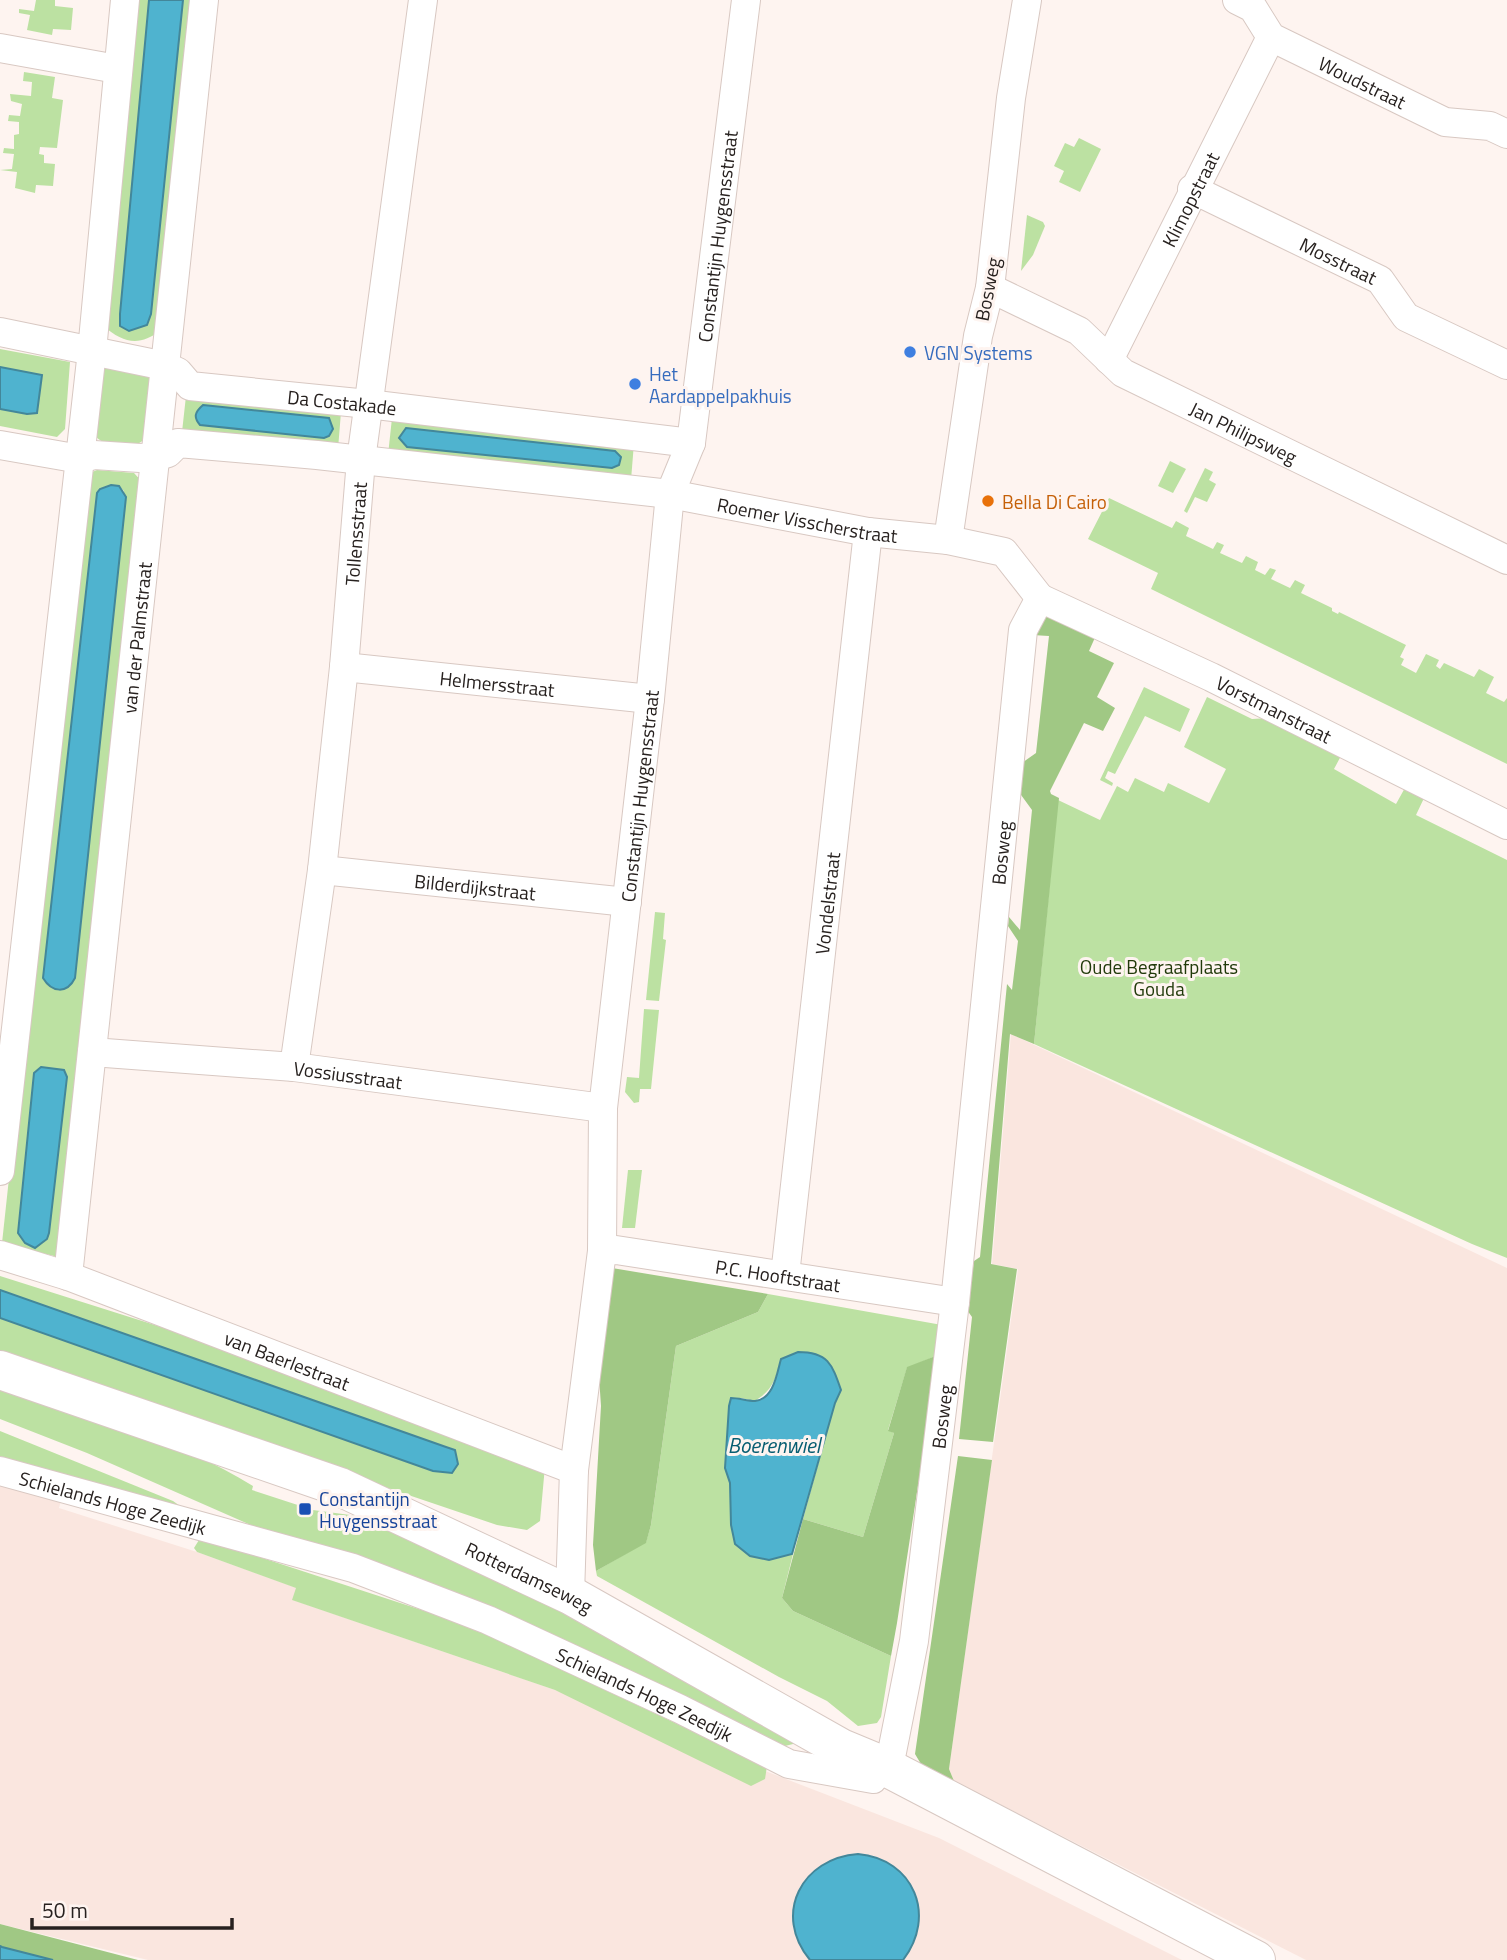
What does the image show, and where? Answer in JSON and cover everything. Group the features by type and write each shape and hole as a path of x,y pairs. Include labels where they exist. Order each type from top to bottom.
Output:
{"main road":[{"name":"Rotterdamseweg","path":"0,1370 340,1486 570,1595 841,1748 882,1765"},
{"path":"882,1765 1256,1960"}],"street":[{"path":"0,1171 9,1012 80,458 125,0"},
{"name":"van der Palmstraat","path":"68,1276 204,0"},
{"name":"Tollensstraat","path":"294,1067 323,870 344,667 361,460 423,0"},
{"name":"Constantijn Huygensstraat","path":"570,1595 573,1470 603,1251 603,1108 650,699 670,494 691,443 746,0"},
{"name":"Bosweg","path":"948,540 978,336 990,288 1012,98 1027,0"},
{"path":"1237,0 1252,8 1271,37"},
{"name":"Woudstraat","path":"1271,37 1446,122 1490,126 1507,134"},
{"name":"Klimopstraat","path":"1108,360 1271,37"},
{"path":"0,48 117,69"},
{"name":"Mosstraat","path":"1192,189 1380,281 1406,317 1507,365"},
{"name":"Jan Philipsweg","path":"990,288 1079,331 1123,373 1504,552"},
{"name":"Da Costakade","path":"0,332 164,366 178,372 190,386 368,404 691,443"},
{"path":"0,445 80,458 94,455 154,457 168,453 178,443 670,494"},
{"name":"Roemer Visscherstraat","path":"670,494 868,532 948,540"},
{"name":"Vondelstraat","path":"785,1275 868,532"},
{"path":"948,540 1004,552 1040,598"},
{"name":"Bosweg","path":"882,1765 892,1752 915,1641 955,1302 1023,630 1040,598"},
{"name":"Vorstmanstraat","path":"1040,598 1211,677 1507,825"},
{"name":"Helmersstraat","path":"344,667 650,699"},
{"name":"Bilderdijkstraat","path":"323,870 627,902"},
{"name":"Vossiusstraat","path":"92,1052 294,1067 603,1108"},
{"name":"P.C. Hooftstraat","path":"603,1251 616,1250 955,1302"},
{"name":"van Baerlestraat","path":"0,1255 68,1276 573,1470"},
{"name":"Schielands Hoge Zeedijk","path":"0,1471 353,1568 488,1620 680,1709 789,1764 873,1779 882,1765"}],"shaded area":[{"path":"1011,1034 1507,1268 1507,1960 1306,1960 954,1781 949,1769 1018,1269 992,1264"},
{"path":"0,1469 64,1490 59,1508 197,1552 297,1588 293,1600 555,1690 939,1838 1182,1960 148,1960 0,1924"}],"green space":[{"path":"36,0 55,0 55,6 73,8 71,30 53,29 52,35 27,30 30,15 19,13 19,9 34,11"},
{"path":"138,0 149,0 120,326 151,314 183,0 199,0 161,330 146,339 132,341 103,326"},
{"path":"24,72 55,77 52,98 63,100 57,148 40,147 39,154 44,155 44,163 55,164 53,186 36,185 35,193 15,188 17,172 0,170 12,169 14,154 3,153 4,148 14,149 14,135 19,134 19,122 8,121 9,115 20,116 22,104 11,101 10,94 31,96 32,82 23,81"},
{"path":"1079,138 1101,149 1080,192 1059,182 1064,171 1054,166 1065,143 1074,147"},
{"path":"1027,215 1043,222 1045,226 1033,255 1021,271"},
{"path":"0,349 70,362 65,429 57,437 0,426 0,409 27,414 42,375 0,367"},
{"path":"106,366 149,373 154,384 144,440 131,446 110,445 93,433 98,374"},
{"path":"186,396 341,412 338,449 182,432","holes":["203,405 332,423 332,432 197,411"]},
{"path":"392,418 634,443 631,480 388,455"},
{"path":"1170,461 1186,469 1173,493 1158,486"},
{"path":"1205,468 1213,472 1209,480 1216,484 1207,502 1195,497 1187,513 1184,511"},
{"path":"97,470 134,473 145,485 58,1257 2,1243 85,475","holes":["111,485 119,486 124,491 43,978 97,493"]},
{"path":"1109,498 1172,528 1176,521 1189,528 1186,536 1213,549 1217,542 1224,545 1220,553 1242,563 1246,556 1258,562 1255,570 1265,575 1270,568 1276,570 1271,579 1290,588 1295,580 1305,585 1301,593 1332,608 1332,611 1338,614 1339,612 1406,645 1400,657 1404,659 1401,665 1416,673 1426,654 1439,660 1436,666 1440,669 1444,663 1474,677 1479,669 1494,677 1486,693 1504,702 1507,698 1507,764 1151,589 1158,573 1088,539"},
{"path":"1051,614 1097,633 1089,651 1114,663 1097,697 1115,708 1103,731 1084,723 1050,791 1059,798 1034,1044 1010,1034 991,1264 1017,1269 993,1442 959,1439 972,1317 967,1310 974,1261 980,1257 1007,984 1012,990 1018,941 1008,926 1009,917 1020,930 1032,810 1016,788 1019,765 1036,753 1049,636 1032,635 1036,621"},
{"path":"1144,687 1190,709 1180,732 1145,716 1115,774 1108,771 1105,778 1113,783 1112,786 1100,780"},
{"name":"Oude Begraafplaats Gouda","path":"1207,697 1252,719 1269,718 1342,754 1334,769 1396,804 1406,786 1425,796 1416,815 1507,860 1507,1258 1034,1044 1058,800 1100,820 1117,786 1128,792 1135,778 1164,792 1168,783 1209,803 1226,769 1184,747"},
{"path":"655,912 665,913 663,939 666,940 659,1001 646,1000"},
{"path":"644,1009 659,1010 651,1089 640,1089 639,1102 634,1103 625,1092 627,1077 639,1078"},
{"path":"628,1170 642,1170 635,1228 622,1228"},
{"path":"612,1268 768,1294 758,1312 676,1346 651,1525 646,1543 596,1571 593,1545 601,1406 597,1347"},
{"path":"0,1276 303,1372 545,1466 540,1521 527,1530 497,1525 0,1357 0,1318 433,1471 455,1451 0,1290"},
{"path":"768,1294 942,1325 938,1355 907,1368 888,1430 894,1433 863,1537 803,1519 841,1390 781,1359 775,1378 766,1392 755,1401 741,1398 725,1467 730,1483 731,1525 769,1560 792,1554 794,1550 782,1598 793,1611 891,1656 881,1717 877,1723 858,1726 827,1701 597,1576 596,1571 646,1542 651,1525 676,1346 758,1312"},
{"path":"938,1355 891,1656 793,1611 782,1598 803,1519 863,1537 894,1433 888,1431 907,1367"},
{"path":"0,1385 97,1417 193,1454 253,1486 252,1490 313,1510 365,1517 476,1560 794,1740 793,1744 781,1747 750,1728 498,1612 278,1537 87,1453 0,1419"},
{"path":"0,1431 180,1506 84,1483 0,1456"},
{"path":"958,1456 992,1460 949,1769 954,1781 921,1764 915,1754"},
{"path":"199,1540 207,1540 486,1631 558,1668 767,1766 765,1779 751,1786 555,1690 292,1600 296,1588 197,1552 194,1548"},
{"path":"0,1924 138,1960 53,1960 2,1947"}],"water":[{"path":"149,0 183,0 151,314 147,325 129,331 120,326 120,314"},
{"path":"0,367 42,375 37,413 0,409"},
{"path":"203,405 329,418 333,429 329,436 324,438 200,425 196,415"},
{"path":"406,428 615,451 621,457 619,465 612,468 407,447 399,438"},
{"path":"111,485 119,486 126,497 75,978 68,987 59,990 51,987 43,978 97,493"},
{"path":"41,1067 64,1070 67,1077 49,1233 47,1239 35,1248 25,1243 18,1233 34,1073"},
{"path":"0,1290 455,1450 458,1464 452,1473 433,1471 0,1318"},
{"name":"Boerenwiel","path":"798,1352 816,1354 827,1361 841,1390 792,1554 769,1560 750,1556 735,1544 731,1525 730,1483 725,1468 729,1406 731,1398 755,1401 767,1396 774,1384 781,1359"},
{"path":"858,1854 877,1858 893,1866 906,1878 914,1892 918,1908 918,1926 913,1943 903,1960 810,1960 799,1942 794,1925 794,1907 799,1891 808,1877 822,1866 838,1858"},
{"path":"0,1946 2,1947 53,1960 0,1960"}],"place":[{"name":"VGN Systems","path":"910,352"},
{"name":"Het Aardappelpakhuis","path":"635,384"},
{"name":"Bella Di Cairo","path":"988,501"},
{"name":"Constantijn Huygensstraat","path":"305,1509"}]}
